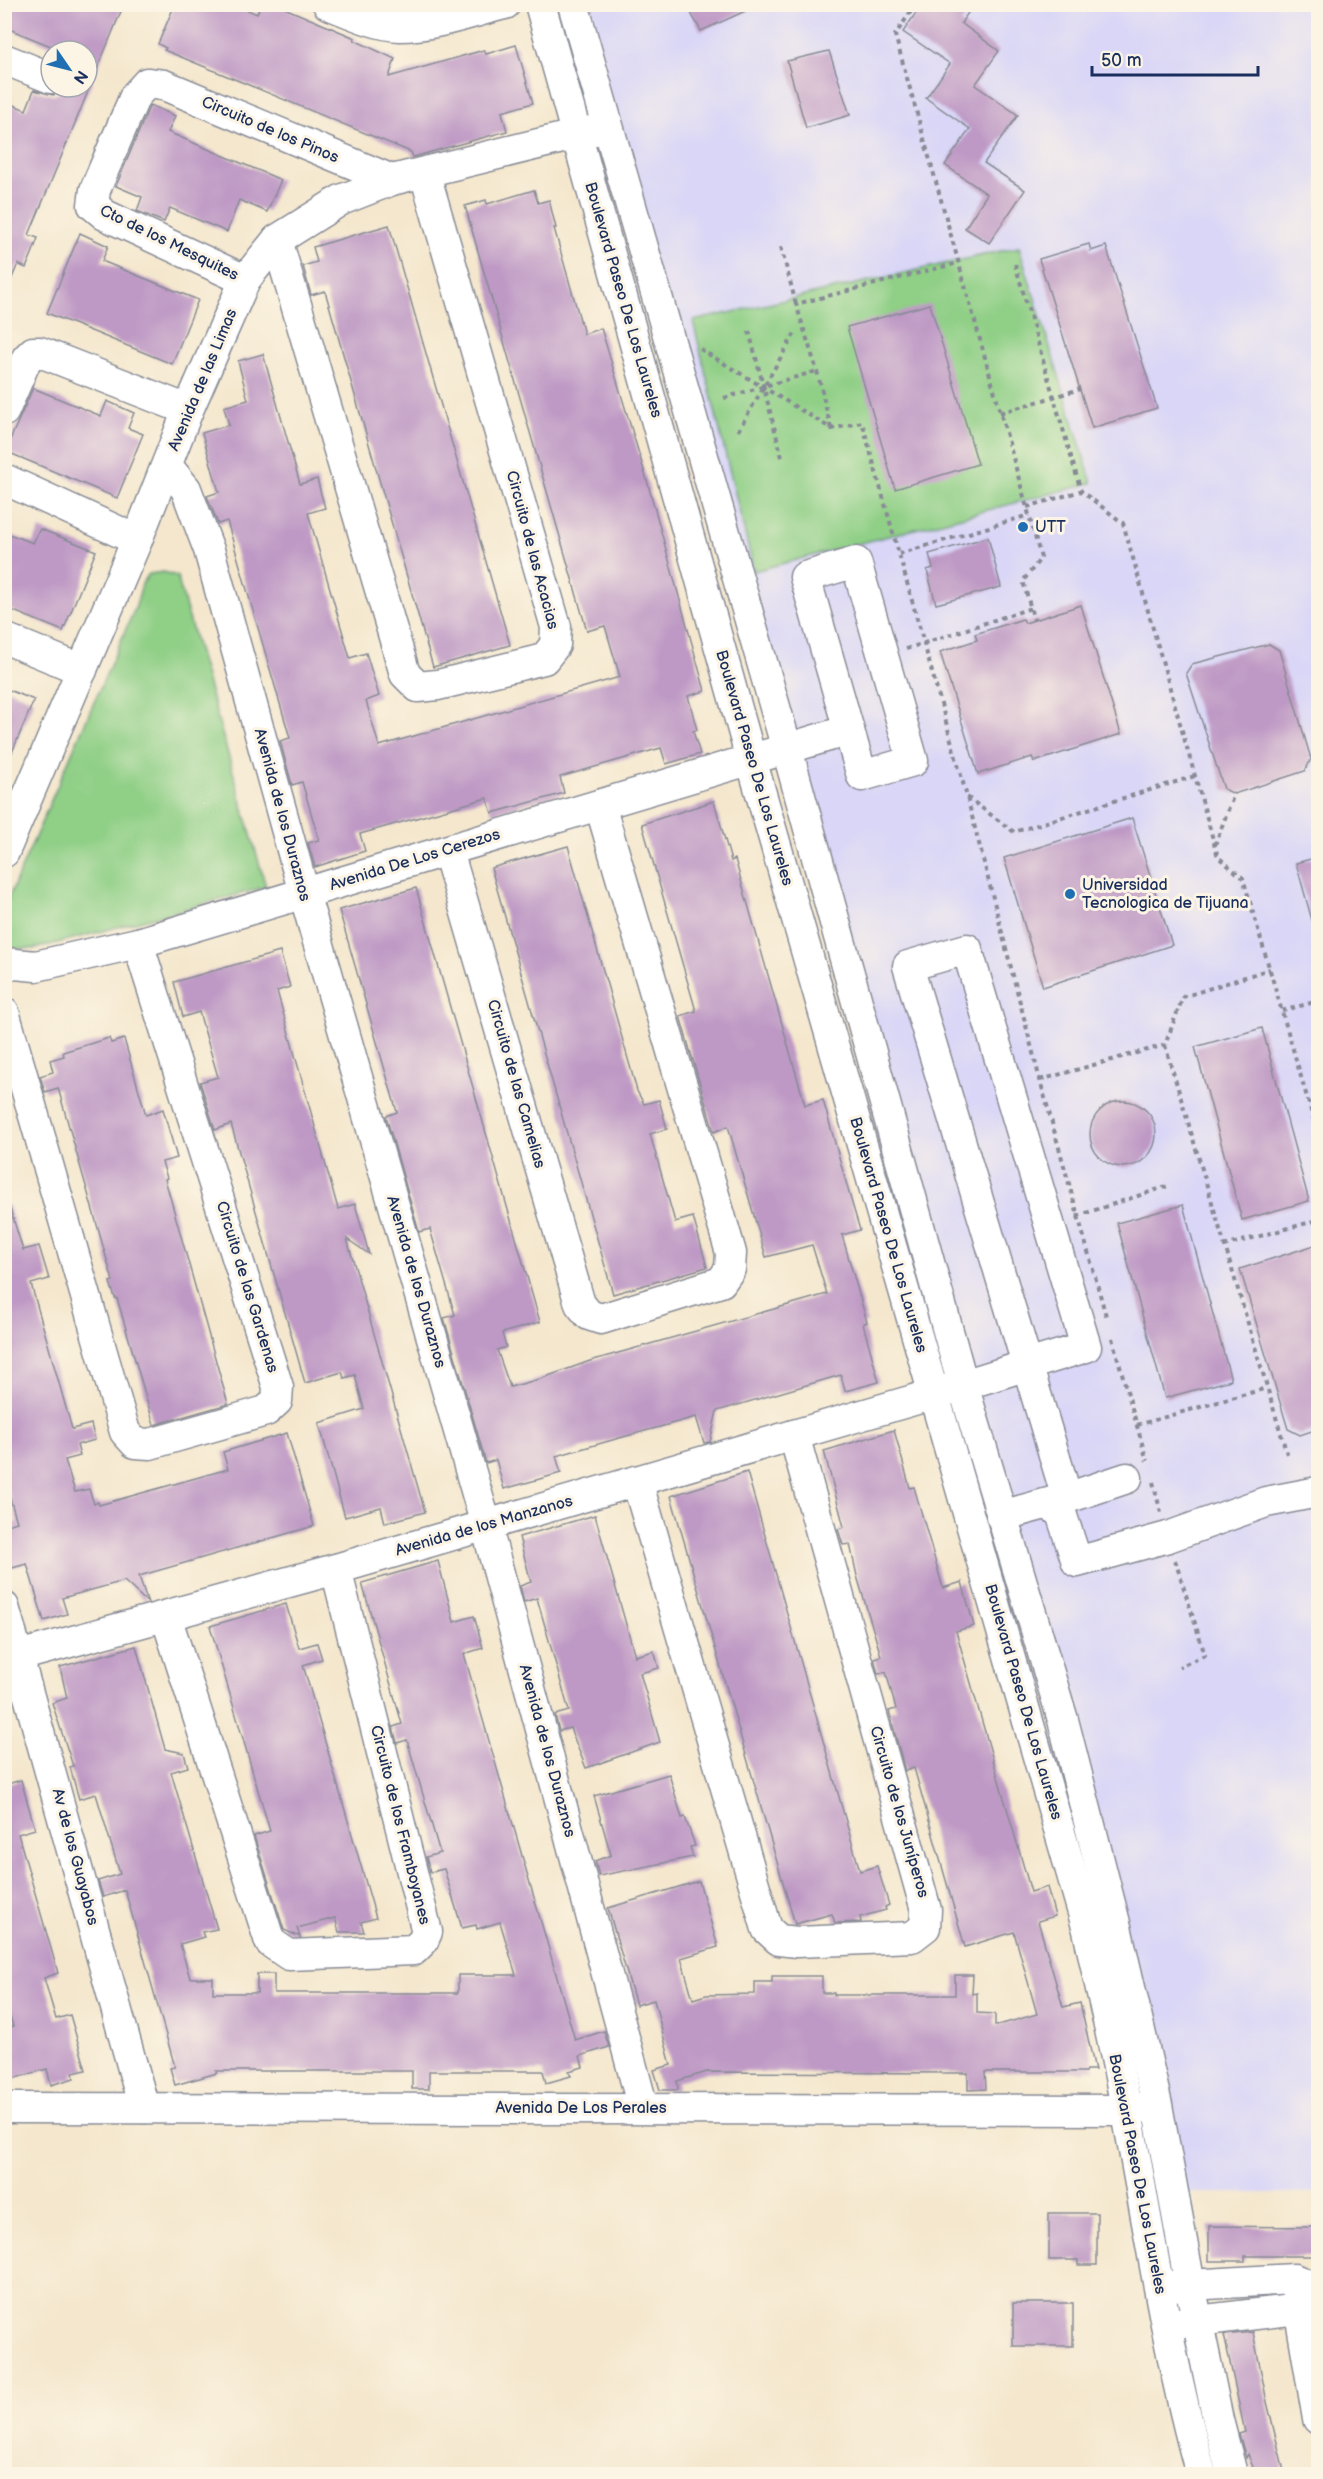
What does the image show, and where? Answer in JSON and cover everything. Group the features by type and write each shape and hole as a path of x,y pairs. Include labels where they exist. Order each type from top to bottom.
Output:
{"street":[{"path":"330,5 380,23 399,26 423,24 505,4"},
{"name":"Boulevard Paseo De Los Laureles","path":"540,4 750,759 1088,1930 1127,2110 1165,2324 1201,2475"},
{"name":"Boulevard Paseo De Los Laureles","path":"573,4 787,748 963,1385 1063,1720 1116,1927 1157,2105 1190,2285 1232,2475"},
{"path":"4,59 39,73"},
{"name":"Circuito de los Pinos","path":"93,205 95,190 135,96 147,83 164,85 392,180"},
{"name":"Avenida de las Limas","path":"4,852 14,804 82,670 137,540 188,410 245,280 277,240 341,200 392,180 424,174 607,126"},
{"name":"Circuito de las Acacias","path":"277,240 405,674 418,687 438,685 544,659 555,645 556,627 424,174"},
{"name":"Cto de los Mesquites","path":"93,205 105,215 245,280"},
{"path":"4,411 27,358 33,352 40,351 188,410"},
{"name":"Avenida de los Duraznos","path":"167,466 186,489 209,550 304,893 486,1525 643,2108"},
{"path":"4,479 137,540"},
{"path":"856,562 883,654 912,761 862,776 806,577 856,562"},
{"path":"4,638 82,670"},
{"name":"Avenida De Los Cerezos","path":"5,966 36,966 138,942 849,730"},
{"name":"Circuito de las Camelias","path":"448,851 580,1304 589,1314 601,1319 721,1282 730,1269 732,1253 600,805"},
{"name":"Circuito de las Gardenas","path":"4,1012 125,1432 135,1443 150,1444 266,1411 277,1401 278,1387 138,942"},
{"path":"1049,1224 967,949 908,966 1027,1364 1061,1513 1077,1562 1168,1537 1266,1502 1318,1492"},
{"name":"Avenida de los Manzanos","path":"12,1658 336,1569 934,1394 1086,1347 1049,1224"},
{"name":"Circuito de los Juníperos","path":"637,1481 767,1929 779,1940 797,1942 912,1937 924,1927 926,1910 794,1435"},
{"path":"1001,1516 1058,1501 1127,1478"},
{"name":"Circuito de los Framboyanes","path":"166,1616 270,1942 289,1955 414,1950 423,1941 427,1932 336,1569"},
{"name":"Av de los Guayabos","path":"4,1607 12,1658 144,2108"},
{"name":"Avenida De Los Perales","path":"4,2108 1127,2110 1157,2105"},
{"path":"1158,2287 1190,2285 1307,2292"},
{"path":"1165,2324 1198,2320 1307,2292"},
{"path":"1307,2292 1318,2419"}],"path":[{"path":"916,4 895,35 1041,558 1023,580 1034,620"},
{"path":"781,247 832,429"},
{"path":"796,304 958,263"},
{"path":"1015,264 1081,491 1123,523 1218,857 1243,879 1318,1135"},
{"path":"749,331 783,461"},
{"path":"738,431 795,333"},
{"path":"700,349 832,429 862,422 967,797 1040,1080 1109,1326"},
{"path":"723,398 817,371"},
{"path":"1000,413 1080,389"},
{"path":"1027,507 1081,491"},
{"path":"899,554 1029,515"},
{"path":"883,654 924,644 1031,608"},
{"path":"967,797 1014,832 1195,776"},
{"path":"1215,845 1234,794"},
{"path":"1270,969 1183,996 1165,1045 1223,1246 1287,1454"},
{"path":"1282,1011 1318,1001"},
{"path":"1040,1080 1165,1045"},
{"path":"1049,1224 1171,1185"},
{"path":"1223,1246 1318,1220"},
{"path":"1112,1337 1137,1425 1267,1388"}],"shaded area":[{"name":"Universidad Tecnologica de Tijuana","path":"569,5 1318,5 1318,2193 1163,2193 1050,1701"}],"green space":[{"path":"1019,247 1092,483 754,571 693,321"},
{"path":"164,572 177,576 266,887 33,949 10,948 5,942 5,906 136,606 142,584 149,574"}],"building":[{"path":"4,4 124,4 99,65 99,39 39,39 39,41 4,27"},
{"path":"175,4 234,4 257,14 261,4 275,4 355,38 354,40 395,59 389,77 484,50 486,54 516,45 533,103 502,112 507,131 413,157 411,152 164,50 166,48 158,44"},
{"path":"686,4 761,4 701,31"},
{"path":"922,4 974,4 961,23 999,51 975,85 1018,115 984,163 1025,190 989,243 965,228 987,194 945,165 970,129 926,98 950,64 903,32"},
{"path":"829,51 850,115 806,128 787,61"},
{"path":"34,90 39,91 39,99 85,99 29,235 38,238 32,254 26,268 18,264 5,294 4,101 26,110"},
{"path":"150,105 175,116 168,132 281,180 267,212 239,200 227,232 170,208 164,222 137,211 142,197 116,186"},
{"path":"534,190 538,203 549,200 556,228 554,228 584,334 601,328 646,477 705,691 688,696 697,730 693,731 700,754 666,764 661,748 560,777 564,793 550,797 492,813 487,798 360,834 365,851 315,867 308,843 319,840 302,782 292,785 280,741 290,738 227,521 218,524 207,496 219,492 202,433 229,425 224,407 248,400 238,361 263,354 300,484 317,479 325,508 308,513 350,658 366,653 379,696 366,701 379,746 620,677 605,626 587,631 465,206 486,200 487,204"},
{"path":"389,225 510,645 433,667 325,291 311,295 303,266 317,262 313,247"},
{"path":"80,233 108,246 102,261 198,300 172,364 47,313"},
{"path":"1089,244 1091,251 1106,246 1157,408 1092,428 1039,259"},
{"path":"930,304 978,464 895,489 847,327"},
{"path":"33,388 101,416 107,401 134,413 128,428 143,434 117,498 5,451"},
{"path":"40,529 96,551 63,631 4,607 4,532 33,543"},
{"path":"988,537 1001,587 936,604 927,570 933,568 929,554"},
{"path":"1081,605 1121,734 1034,762 1032,757 978,774 940,652 977,640 975,634 1023,619 1025,623"},
{"path":"1269,644 1279,650 1311,759 1305,771 1234,794 1224,789 1186,673 1192,664"},
{"path":"4,688 34,700 5,769 4,769"},
{"path":"714,801 731,861 735,859 805,1105 823,1100 860,1230 842,1235 867,1322 863,1324 879,1382 845,1391 841,1375 717,1411 710,1442 704,1443 696,1417 556,1456 561,1473 504,1489 496,1460 486,1463 444,1318 455,1315 430,1229 419,1232 386,1116 397,1112 339,910 416,888 540,1322 502,1333 506,1347 497,1350 510,1387 540,1379 590,1361 827,1294 812,1245 766,1257 728,1126 714,1132 680,1016 696,1011 642,824"},
{"path":"1132,818 1172,945 1043,987 1004,858"},
{"path":"568,846 637,1091 644,1104 659,1100 663,1114 667,1129 650,1134 675,1222 693,1217 707,1267 613,1294 491,868"},
{"path":"1318,857 1318,923 1313,924 1296,863"},
{"path":"280,952 290,987 277,991 338,1209 355,1204 369,1254 347,1239 425,1512 385,1523 381,1507 345,1517 319,1423 364,1409 355,1375 344,1378 342,1372 305,1383 231,1124 215,1130 200,1082 218,1077 199,1012 183,1017 174,982"},
{"path":"1262,1028 1309,1201 1242,1220 1195,1047"},
{"path":"109,1038 111,1043 124,1039 146,1115 163,1109 177,1158 162,1162 167,1178 165,1179 228,1404 154,1425 117,1298 115,1298 110,1282 113,1281 58,1088 45,1092 40,1076 53,1072 50,1060 64,1056 63,1052"},
{"path":"1123,1101 1136,1104 1146,1111 1153,1121 1156,1134 1153,1147 1146,1157 1136,1164 1123,1167 1110,1164 1100,1157 1093,1147 1090,1134 1093,1121 1100,1111 1110,1104"},
{"path":"9,1205 23,1250 39,1246 49,1279 31,1284 72,1429 91,1424 95,1440 77,1445 80,1456 65,1460 75,1492 89,1489 94,1504 98,1502 99,1505 228,1469 223,1452 287,1433 314,1526 139,1576 148,1603 124,1581 62,1598 67,1614 44,1621 27,1564 12,1568 4,1541 4,1526 17,1522 4,1478 4,1206"},
{"path":"1183,1205 1231,1380 1165,1398 1117,1223"},
{"path":"1318,1244 1318,1429 1300,1435 1288,1429 1240,1269"},
{"path":"894,1430 910,1488 914,1487 943,1588 962,1582 974,1626 956,1631 1031,1892 1047,1887 1055,1916 1038,1921 1063,2007 1080,2003 1095,2070 1085,2072 985,2072 986,2089 968,2090 968,2073 707,2072 677,2081 678,2090 660,2090 654,2070 671,2065 654,2000 636,2005 608,1908 699,1881 718,1947 681,1958 693,1999 706,1995 755,1994 755,1982 772,1982 772,1976 822,1976 822,1993 834,1993 834,1995 955,1995 955,1975 973,1975 972,1994 977,1993 977,2013 995,2014 995,2026 1037,2014 1014,1932 965,1947 914,1768 905,1771 889,1711 896,1709 886,1672 878,1674 874,1658 881,1656 850,1544 843,1545 838,1529 844,1527 824,1451"},
{"path":"747,1472 860,1871 877,1866 889,1905 885,1907 886,1910 860,1917 861,1922 835,1923 832,1914 795,1924 671,1496"},
{"path":"595,1515 635,1656 654,1651 659,1668 640,1673 660,1742 586,1768 570,1728 559,1731 555,1715 569,1711 537,1598 524,1602 520,1586 531,1582 519,1537"},
{"path":"438,1561 454,1622 474,1616 483,1648 464,1654 575,2040 604,2031 609,2047 580,2056 583,2067 569,2071 571,2076 546,2083 543,2071 429,2071 429,2089 412,2089 412,2071 216,2071 217,2073 175,2085 170,2068 175,2067 125,1890 103,1897 98,1881 120,1874 96,1794 79,1799 70,1767 73,1766 52,1703 67,1698 60,1667 136,1646 165,1749 184,1753 188,1767 171,1772 217,1929 202,1932 204,1937 180,1944 190,1978 213,1978 213,1993 257,1993 257,1974 274,1974 274,1993 458,1993 458,1975 516,1975 500,1922 477,1929 476,1925 462,1928 444,1869 430,1872 426,1857 440,1853 407,1740 397,1743 393,1727 402,1724 362,1583"},
{"path":"286,1604 299,1648 317,1643 322,1659 303,1665 376,1918 361,1922 364,1932 339,1932 335,1918 297,1928 300,1937 284,1930 254,1836 270,1831 210,1626"},
{"path":"669,1774 682,1818 685,1817 695,1846 690,1847 693,1857 599,1876 595,1861 611,1855 594,1796"},
{"path":"21,1780 35,1829 18,1834 58,1973 44,1978 56,2019 70,2015 86,2070 73,2073 74,2078 51,2085 47,2069 8,2080 4,2067 4,2034 10,2032 9,2028 13,2026 4,1998 4,1932 7,1931 4,1924 4,1785"},
{"path":"1049,2213 1097,2213 1097,2265 1078,2265 1078,2260 1049,2260"},
{"path":"1209,2226 1318,2227 1318,2256 1245,2256 1245,2261 1209,2261"},
{"path":"1013,2303 1073,2303 1073,2346 1013,2346"},
{"path":"1253,2332 1285,2475 1256,2475 1248,2454 1246,2458 1239,2434 1245,2432 1224,2335"}],"place":[{"name":"UTT","path":"1023,527"},
{"name":"Universidad Tecnologica de Tijuana","path":"1070,894"}]}
